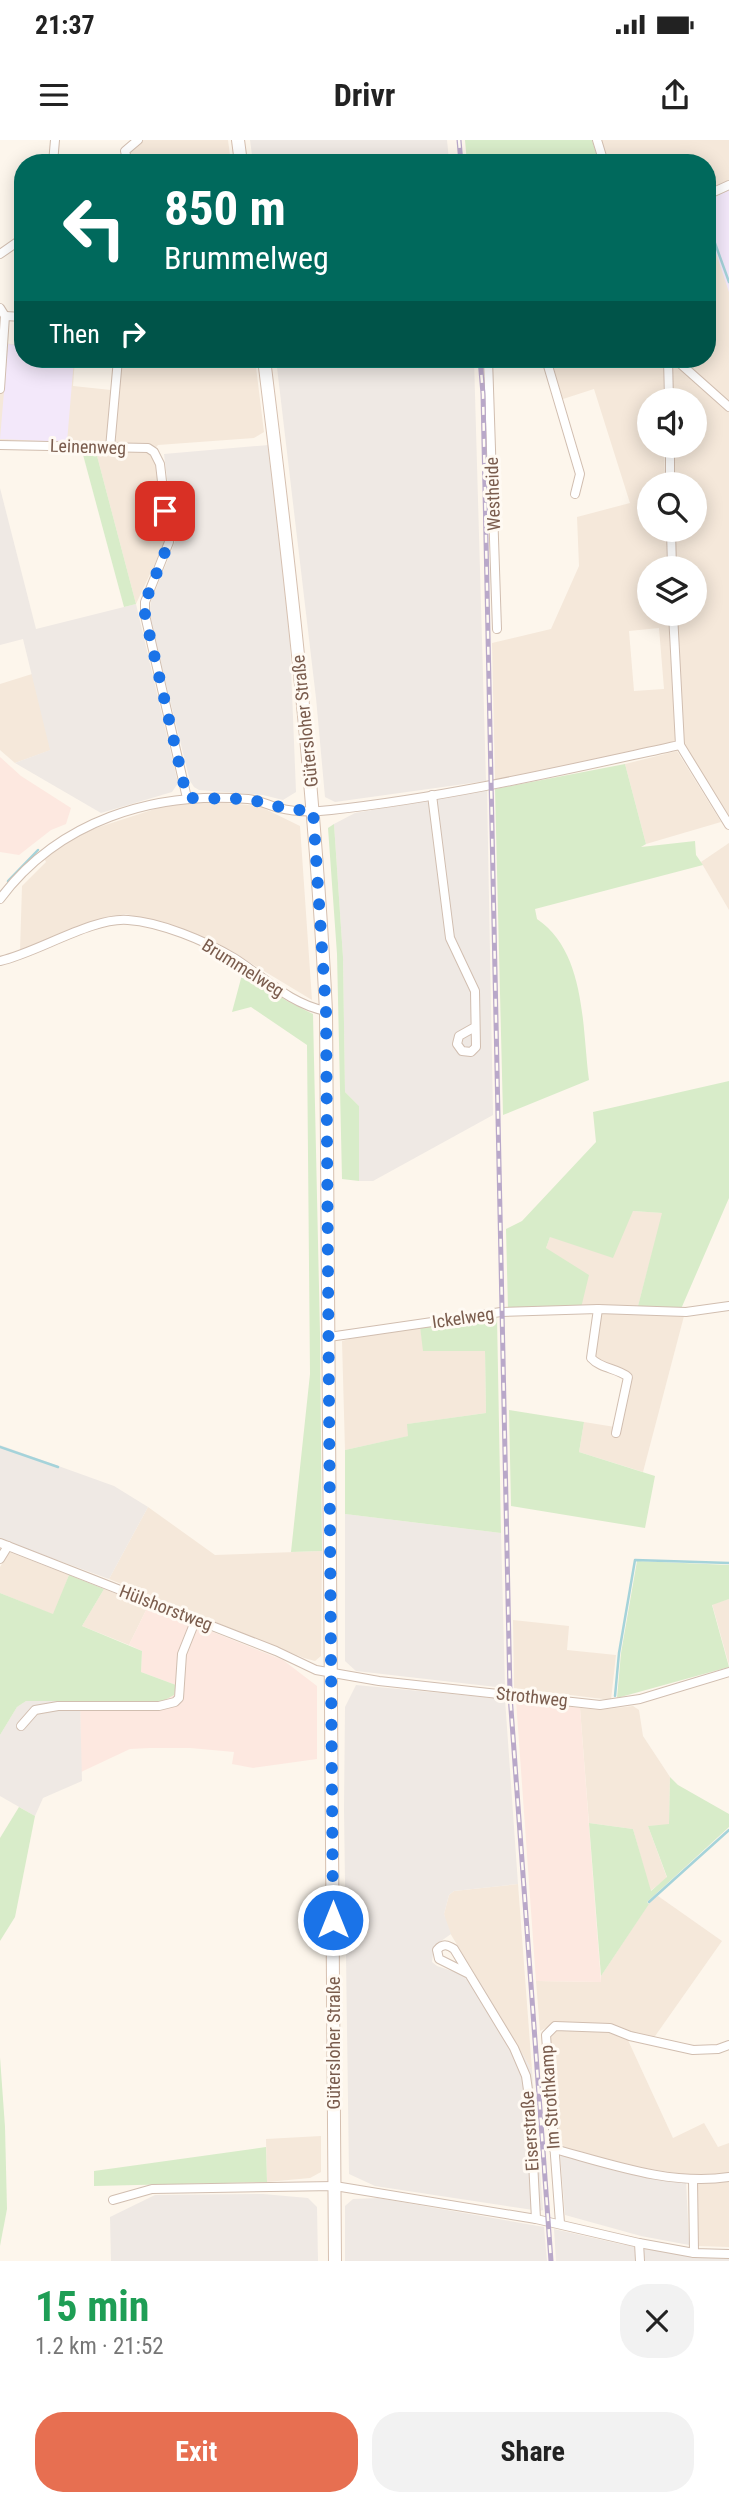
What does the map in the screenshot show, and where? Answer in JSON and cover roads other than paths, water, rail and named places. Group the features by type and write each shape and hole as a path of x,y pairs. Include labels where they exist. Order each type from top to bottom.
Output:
{"main road":[{"name":"Gütersloher Straße","path":"265,368 313,810 326,1011 335,2261"}],"street":[{"path":"126,154 125,151 138,140"},
{"path":"0,389 3,312"},
{"path":"110,448 117,368"},
{"name":"Westheide","path":"488,368 497,629"},
{"path":"549,368 580,474 575,494"},
{"path":"668,368 669,388"},
{"path":"685,368 729,407"},
{"name":"Leinenweg","path":"0,445 148,449 154,452 160,464 169,542 145,602 145,615 187,798"},
{"path":"674,626 680,746 729,825"},
{"path":"0,899 29,864 70,834 123,813 187,798 248,799 292,810 329,811 491,785 680,746"},
{"path":"432,795 450,938 475,991 475,1027"},
{"name":"Brummelweg","path":"0,961 106,922 128,920 181,932 233,958 307,1007 326,1011"},
{"name":"Ickelweg","path":"329,1337 501,1312 598,1309 686,1312 729,1306"},
{"path":"598,1309 591,1357 597,1364 620,1370 628,1377 616,1433"},
{"path":"0,1559 4,1545"},
{"name":"Hülshorstweg","path":"4,1545 276,1651 304,1666 331,1673"},
{"path":"21,1726 35,1710 58,1706 159,1706 174,1702 178,1698 181,1684 182,1654 196,1619"},
{"name":"Strothweg","path":"331,1673 379,1681 600,1705 640,1699 729,1672"},
{"name":"Eiserstraße","path":"469,1974 514,2048 526,2076 536,2219"},
{"name":"Im Strothkamp","path":"560,2223 546,2035 555,2026 610,2028 630,2036 693,2050 718,2049 729,2045"},
{"path":"554,2148 618,2167 693,2179 729,2177"},
{"path":"693,2179 694,2253"},
{"path":"113,2200 152,2189 335,2186 560,2223 639,2243 694,2253 729,2254"},
{"path":"639,2243 640,2261"}],"waterway":[{"path":"716,246 729,282"},
{"path":"8,881 38,850"},
{"path":"0,1447 58,1467"},
{"path":"615,1696 619,1653 635,1560 729,1563"},
{"path":"649,1902 729,1830"}],"railway":[{"path":"459,140 460,154"},
{"path":"481,368 510,1695 551,2261"}]}
